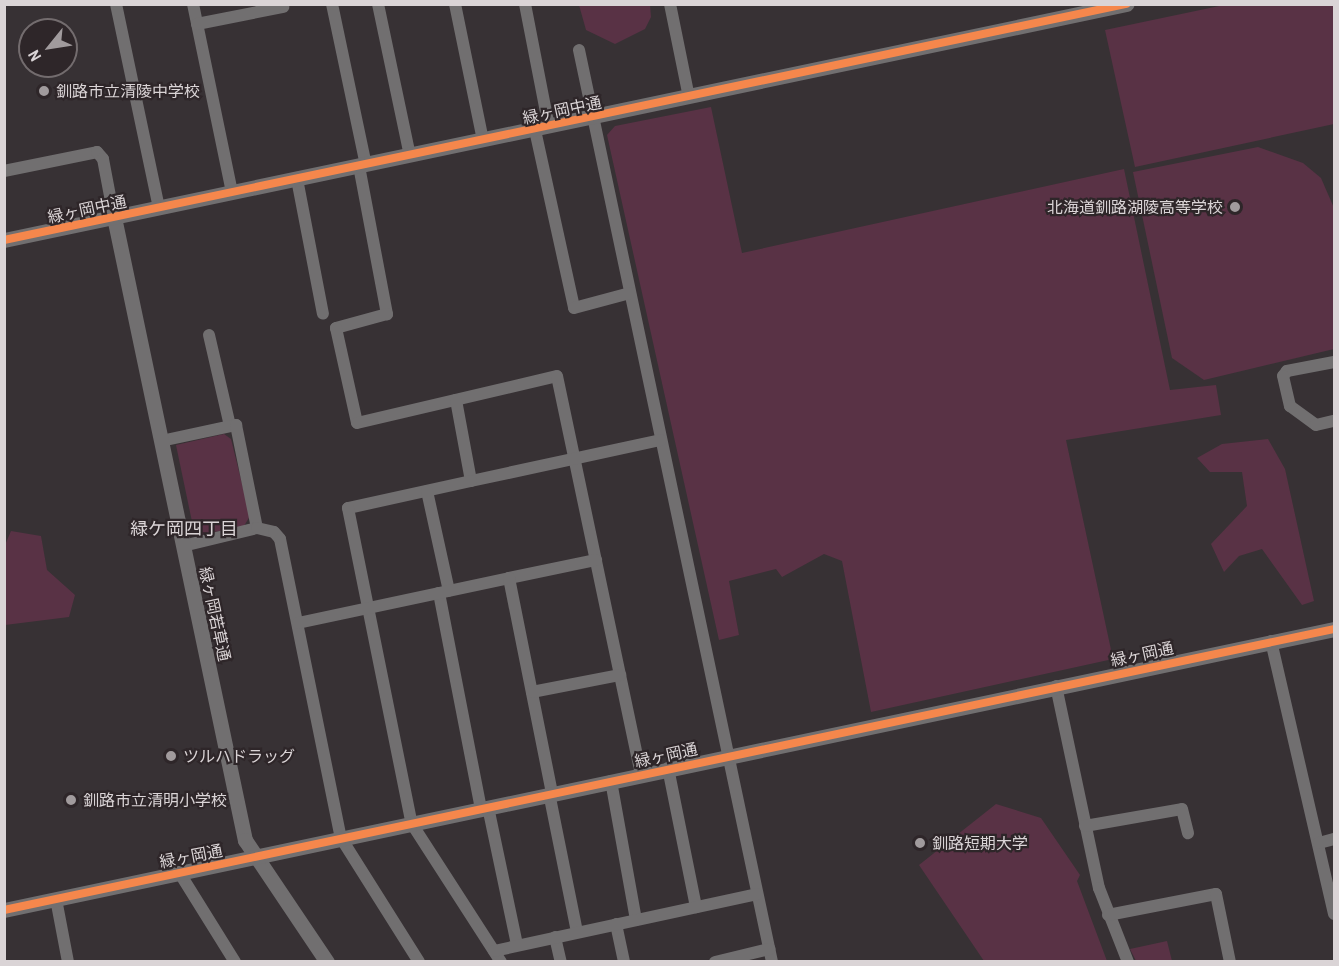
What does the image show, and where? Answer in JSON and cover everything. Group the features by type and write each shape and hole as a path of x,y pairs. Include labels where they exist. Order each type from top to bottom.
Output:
{"street":[{"path":"116,4 159,208"},
{"path":"193,4 232,193"},
{"path":"332,4 387,314 336,328 357,423 557,376 641,774"},
{"path":"378,4 410,156"},
{"path":"455,4 483,141"},
{"path":"525,4 542,128 574,308 630,293"},
{"path":"670,4 689,97"},
{"name":"緑ヶ岡中通","path":"4,240 594,118 1126,4"},
{"path":"197,24 283,7"},
{"path":"579,50 771,955 715,962"},
{"path":"4,171 97,152 103,159 114,217"},
{"path":"297,179 323,314"},
{"name":"緑ヶ岡若草通","path":"114,217 245,840 327,962"},
{"path":"209,335 230,426"},
{"path":"1335,362 1287,371 1283,376 1290,406 1316,425 1335,421"},
{"path":"456,400 471,481"},
{"path":"161,441 236,425 256,528"},
{"path":"661,440 348,508 412,824 498,956 517,945 758,894"},
{"path":"427,491 485,808 517,945"},
{"path":"183,546 256,528 274,532 280,539 341,838 419,962"},
{"path":"298,623 596,560"},
{"path":"509,579 578,932"},
{"name":"緑ヶ岡通","path":"4,910 1335,628"},
{"path":"1271,641 1335,914"},
{"path":"532,692 620,675"},
{"path":"1056,686 1085,826 1108,915 1128,962"},
{"path":"668,768 696,907"},
{"path":"611,781 636,920"},
{"path":"1085,826 1182,809 1188,833"},
{"path":"1319,843 1335,839"},
{"path":"179,872 235,962"},
{"path":"1108,915 1216,894 1230,962"},
{"path":"56,899 68,962"},
{"path":"616,924 624,962"},
{"path":"555,937 561,962"}],"shaded area":[{"path":"579,5 650,5 651,17 645,29 615,44 586,30"},
{"path":"1224,5 1334,5 1334,124 1135,167 1105,30"},
{"path":"711,107 742,253 1124,169 1170,390 1216,385 1221,415 1066,440 1113,659 871,712 842,561 824,554 782,577 776,569 729,581 739,635 719,640 607,135 615,126"},
{"path":"1258,147 1303,163 1321,178 1334,208 1334,349 1204,380 1172,358 1133,172"},
{"path":"224,434 231,439 250,516 244,526 195,536 176,445"},
{"path":"1268,439 1285,469 1314,601 1302,605 1262,549 1239,556 1224,572 1211,544 1247,506 1242,472 1210,472 1197,458 1222,444"},
{"path":"11,531 41,536 47,570 75,595 69,617 5,625 5,545"},
{"path":"996,804 1041,818 1080,875 1077,881 1107,961 984,961 919,865"},
{"path":"1167,941 1172,961 1136,961 1130,949"}],"cycle path":[{"path":"4,240 1126,4"},
{"path":"4,910 1334,629"}],"place":[{"name":"釧路市立清陵中学校","path":"44,91"},
{"name":"北海道釧路湖陵高等学校","path":"1235,207"},
{"name":"ツルハドラッグ","path":"171,756"},
{"name":"釧路市立清明小学校","path":"71,800"},
{"name":"釧路短期大学","path":"920,843"}],"district":[{"name":"緑ケ岡四丁目","path":"184,529"}]}
